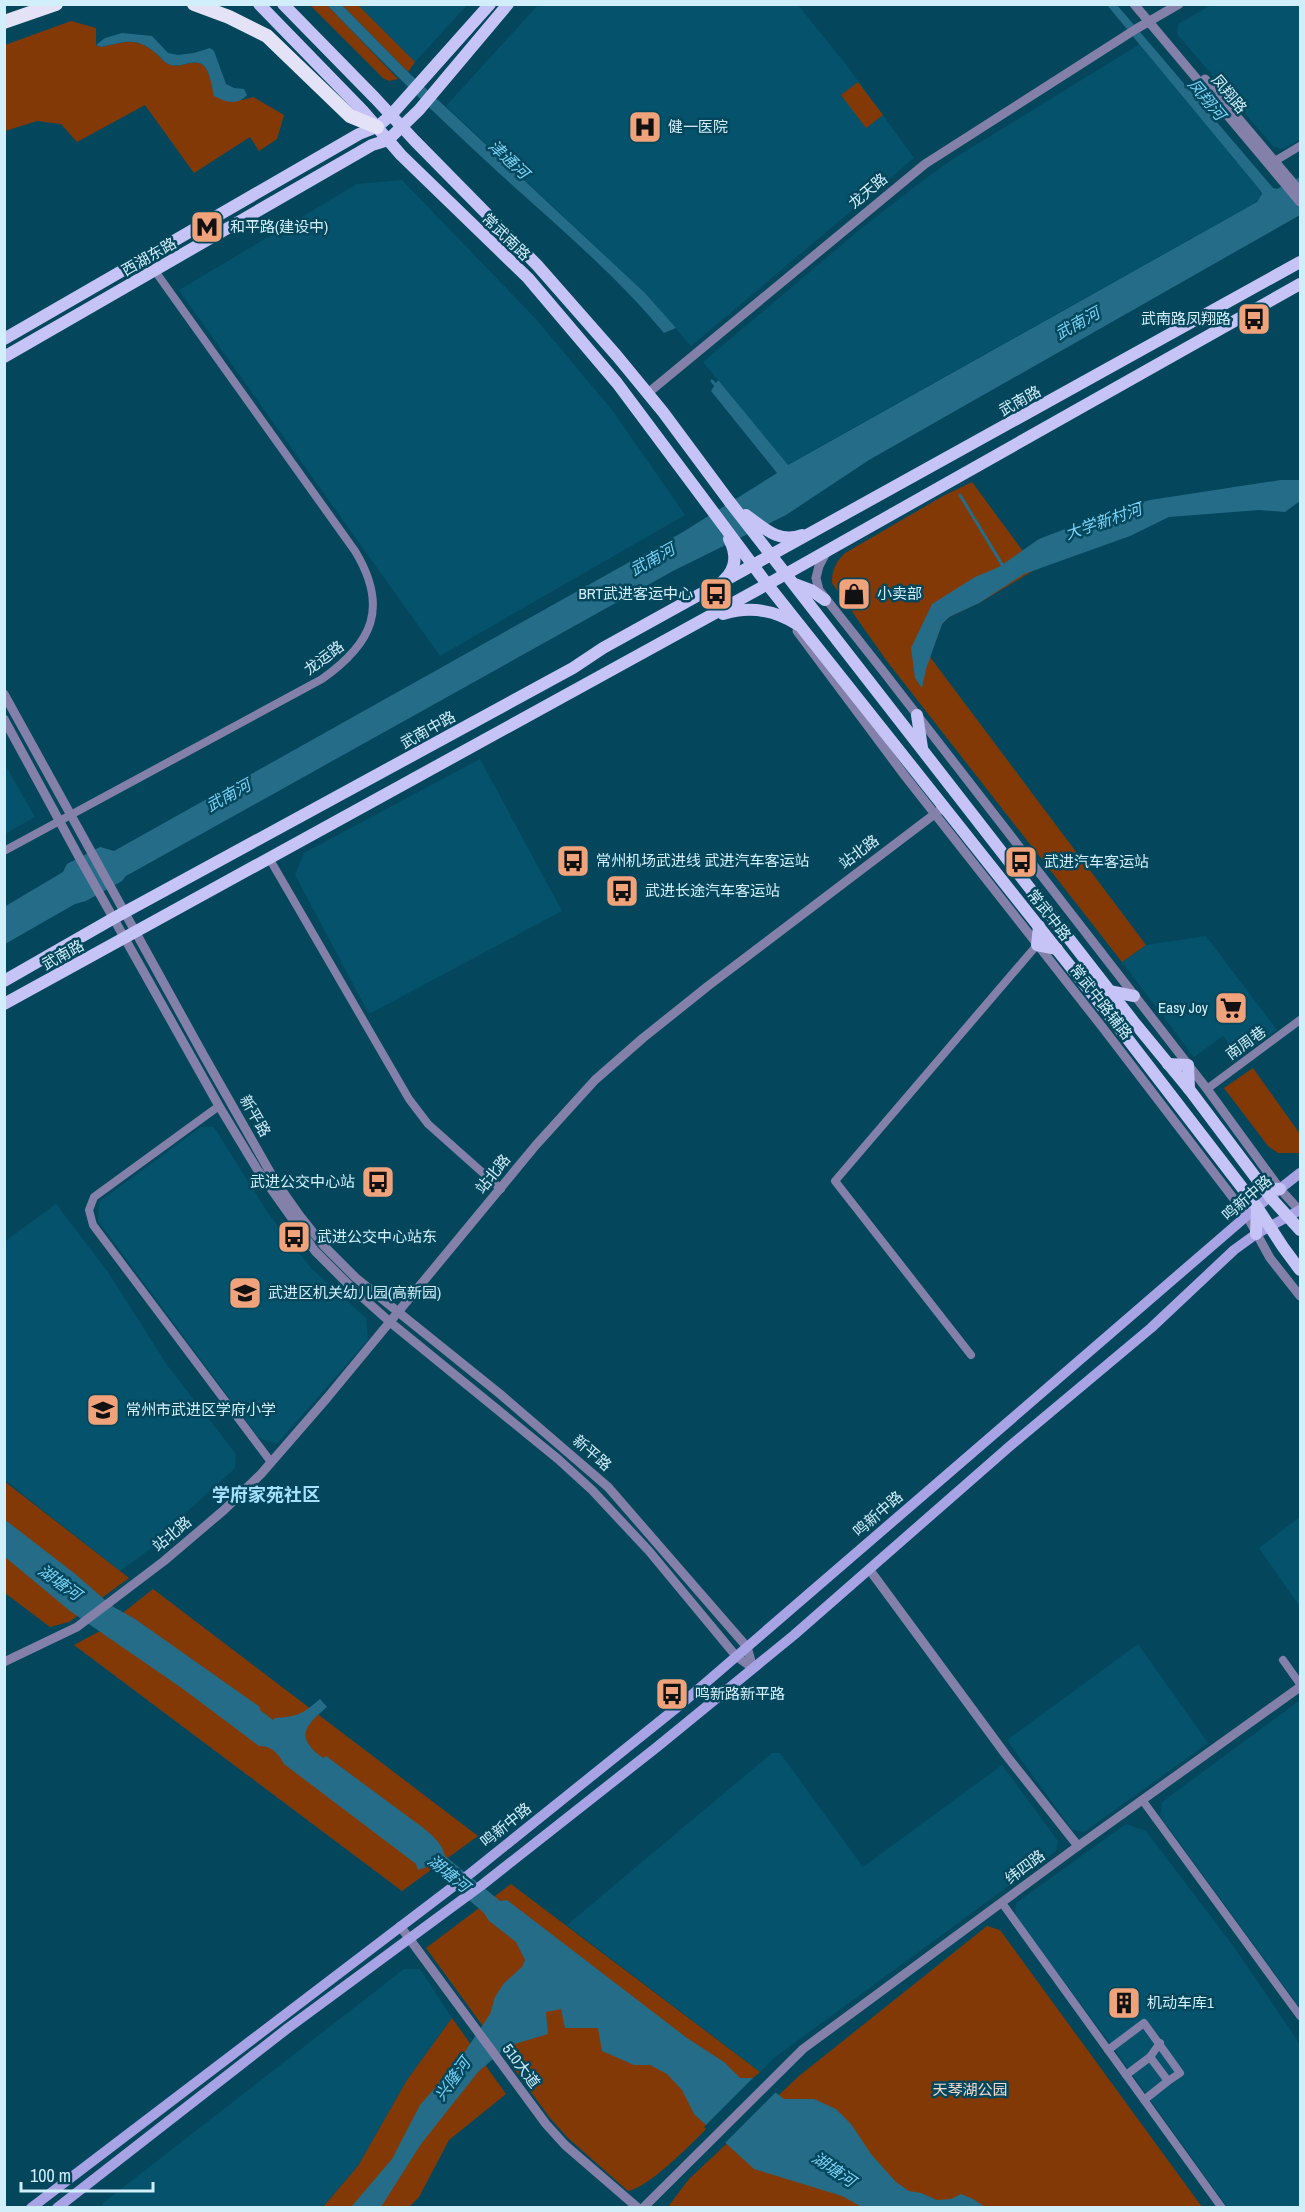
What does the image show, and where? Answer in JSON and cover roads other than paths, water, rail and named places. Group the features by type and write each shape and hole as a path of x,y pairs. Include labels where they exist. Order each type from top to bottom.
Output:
{"highway":[{"path":"4,22 56,4"},
{"path":"194,4 229,17 267,36 350,116 377,127"}],"main road":[{"name":"常武南路","path":"259,4 388,140 528,278 616,384 712,510 736,546"},
{"path":"283,4 391,115"},
{"name":"西湖东路","path":"4,339 349,140 377,127 406,99 490,4"},
{"name":"西湖东路","path":"4,357 372,145 388,140 436,91 508,4"},
{"name":"常武南路","path":"391,115 537,265 648,393 729,501 761,533"},
{"name":"武南路","path":"754,566 1300,262"},
{"path":"131,935 786,574 1300,284"},
{"path":"761,533 792,539 826,525"},
{"path":"761,533 772,556"},
{"path":"736,546 754,566"},
{"path":"718,585 730,574 736,562 736,546"},
{"name":"常武中路","path":"772,556 1109,991 1271,1191 1297,1212 1300,1230"},
{"name":"常武中路","path":"754,566 804,628 940,810 1057,949 1257,1207 1300,1270"},
{"name":"武南中路","path":"120,916 573,668 603,648 754,566"},
{"path":"794,584 811,590 825,600"},
{"path":"701,620 736,610 754,609 790,620 804,628"},
{"path":"917,715 923,749"},
{"name":"武南路","path":"4,981 120,916"},
{"path":"1039,926 1037,945 1057,949"},
{"name":"武南路","path":"4,1005 131,935"},
{"path":"1109,991 1134,996"},
{"path":"1168,1064 1188,1065 1189,1089"},
{"name":"鸣新中路","path":"31,2208 471,1873 680,1705 1247,1216 1271,1191 1300,1173"},
{"path":"1256,1234 1257,1207"},
{"name":"鸣新中路","path":"57,2208 288,2028 465,1898 657,1748 1151,1328 1234,1250 1269,1226 1297,1212"}],"street":[{"name":"凤翔路","path":"1134,4 1151,20 1275,161 1300,202"},
{"name":"凤翔路","path":"1142,4 1151,20 1282,174 1300,191"},
{"path":"1151,20 1179,4"},
{"name":"龙天路","path":"648,393 924,164 1151,20"},
{"path":"1275,161 1300,146"},
{"name":"龙运路","path":"4,851 322,680 359,648 370,624 374,604 372,587 366,569 155,271"},
{"name":"常武中路辅路","path":"828,550 819,566 816,578 825,600 1207,1089 1271,1191"},
{"name":"常武中路辅路","path":"767,584 790,620 940,810 1037,945 1124,1054 1247,1216 1270,1258 1300,1296"},
{"name":"新平路","path":"4,694 112,891 120,916 131,935 274,1179 324,1246 356,1278 551,1437 608,1487 747,1647 753,1668"},
{"name":"新平路","path":"4,719 101,897 120,916"},
{"name":"站北路","path":"4,1662 77,1627 224,1510 271,1462 536,1145 595,1080 643,1038 940,810"},
{"path":"269,858 409,1099 428,1124 501,1189"},
{"name":"新平路","path":"131,935 219,1106 257,1169 315,1251 352,1289 390,1322 558,1459 592,1490 649,1551 736,1656 753,1668"},
{"path":"971,1355 835,1182 1037,945"},
{"name":"南周巷","path":"1207,1089 1300,1020"},
{"path":"219,1106 94,1197 89,1210 93,1225 271,1462"},
{"path":"869,1569 1006,1755 1078,1846"},
{"path":"1283,1660 1300,1686"},
{"name":"纬四路","path":"643,2208 772,2077 803,2049 1300,1686"},
{"path":"1143,1801 1300,2016"},
{"path":"1002,1903 1222,2208"},
{"name":"510大道","path":"400,1926 546,2124 565,2145 638,2208"},
{"path":"1108,2050 1144,2023 1160,2043 1182,2075 1168,2081 1144,2100"},
{"path":"1126,2075 1150,2057 1160,2043"},
{"path":"1150,2057 1168,2081"}],"water":[{"path":"327,5 342,5 408,72 645,293 676,328 664,333 606,271 456,133"},
{"name":"武南河","path":"1107,5 1117,5 1273,188 1277,189 1300,177 1300,215 869,460 786,515 673,571 126,876 122,881 86,901 75,904 5,944 4,907 63,872 67,864 100,847 114,851 683,532 777,473 711,391 718,380 788,465 1257,202 1262,194 1260,190"},
{"path":"122,33 152,36 168,53 178,55 210,48 214,51 226,84 244,89 247,95 235,102 214,96 207,71 199,63 175,66 165,62 149,48 136,43 124,42 101,47 96,45 105,38"},
{"path":"1281,480 1300,480 1300,501 1285,512 1259,510 1169,517 1130,536 1024,574 979,603 949,617 942,624 926,669 922,688 915,678 911,648 932,604 975,577 999,567 1039,539 1117,509 1150,500"},
{"path":"4,1519 74,1573 112,1606 135,1619 260,1707 260,1710 273,1720 300,1713 320,1699 327,1707 313,1720 306,1732 306,1738 314,1751 323,1758 326,1756 426,1830 439,1843 445,1856 500,1901 507,1900 687,2038 724,2062 740,2078 757,2078 784,2099 814,2099 836,2109 851,2124 871,2154 896,2182 909,2191 937,2200 951,2199 961,2194 985,2207 862,2207 842,2196 754,2169 694,2114 682,2090 667,2074 650,2065 634,2065 602,2051 598,2028 565,2028 561,2009 546,2012 548,2034 508,2046 478,2072 421,2144 381,2207 351,2207 392,2159 420,2105 460,2059 490,2014 495,1997 504,1983 522,1967 525,1960 516,1942 489,1921 484,1913 432,1868 426,1867 418,1870 416,1864 284,1764 274,1751 259,1746 183,1689 70,1611 5,1557"}],"waterway":[{"name":"津通河","path":"712,381 717,387"},
{"name":"大学新村河","path":"960,495 1003,566"}],"place":[{"name":"健一医院","path":"645,127"},
{"name":"和平路(建设中)","path":"207,227"},
{"name":"武南路凤翔路","path":"1254,319"},
{"name":"BRT武进客运中心","path":"716,594"},
{"name":"小卖部","path":"854,594"},
{"name":"常州机场武进线 武进汽车客运站","path":"573,861"},
{"name":"武进汽车客运站","path":"1021,862"},
{"name":"武进长途汽车客运站","path":"622,891"},
{"name":"Easy Joy","path":"1231,1008"},
{"name":"武进公交中心站","path":"378,1182"},
{"name":"武进公交中心站东","path":"294,1237"},
{"name":"武进区机关幼儿园(高新园)","path":"245,1293"},
{"name":"常州市武进区学府小学","path":"103,1410"},
{"name":"鸣新路新平路","path":"672,1694"},
{"name":"机动车库1","path":"1124,2003"}],"district":[{"name":"学府家苑社区","path":"266,1495"}],"water label":[{"name":"凤翔河","path":"1207,99"},
{"name":"湖塘河","path":"60,1582"},
{"name":"湖塘河","path":"449,1873"},
{"name":"兴隆河","path":"452,2079"},
{"name":"湖塘河","path":"834,2169"}],"park label":[{"name":"天琴湖公园","path":"970,2090"}]}
